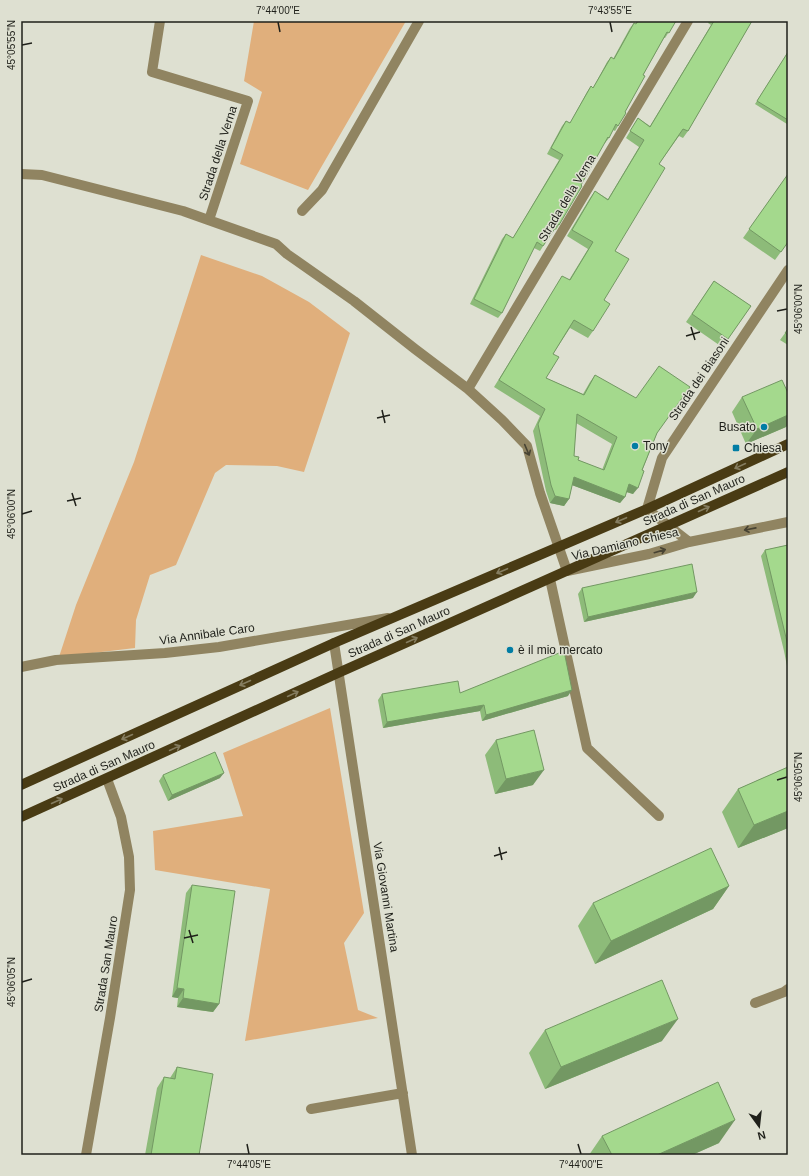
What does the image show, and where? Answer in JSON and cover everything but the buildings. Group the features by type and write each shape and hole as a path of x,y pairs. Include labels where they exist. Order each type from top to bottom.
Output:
{"main road":[{"name":"Strada di San Mauro","path":"21,785 334,643 647,509 788,444"},
{"name":"Strada di San Mauro","path":"21,817 338,673 788,472"}],"street":[{"name":"Strada della Verna","path":"160,21 152,72 248,102 209,220"},
{"path":"302,212 322,190 419,21"},
{"name":"Strada della Verna","path":"468,389 688,21"},
{"name":"Strada della Verna","path":"21,174 42,175 183,211 276,244 287,254 354,301 468,389 502,420 527,446 540,494 567,571"},
{"name":"Strada dei Biasoni","path":"647,509 662,458 788,270"},
{"name":"Via Damiano Chiesa","path":"647,509 689,542"},
{"name":"Via Damiano Chiesa","path":"567,571 648,554 689,542 788,522"},
{"path":"550,578 588,748 659,816"},
{"name":"Via Annibale Caro","path":"21,667 56,660 165,654 219,647 396,616"},
{"name":"Via Giovanni Martina","path":"334,643 412,1155"},
{"name":"Strada San Mauro","path":"86,1155 110,1018 130,890 129,857 123,824 107,779"},
{"path":"755,1003 784,992 788,988"},
{"path":"311,1108 403,1093"}],"shaded area":[{"path":"254,21 406,21 308,190 240,164 262,92 244,81"},
{"path":"201,255 262,276 309,302 350,333 304,472 277,466 226,465 215,473 176,565 150,575 136,620 135,648 59,657 76,605 134,462"},
{"path":"330,708 364,913 344,943 358,1010 378,1018 245,1041 270,889 155,870 153,831 243,816 223,753"}],"place":[{"name":"Busato","path":"764,427"},
{"name":"Tony","path":"635,446"},
{"name":"Chiesa","path":"736,448"},
{"name":"è il mio mercato","path":"510,650"}]}
